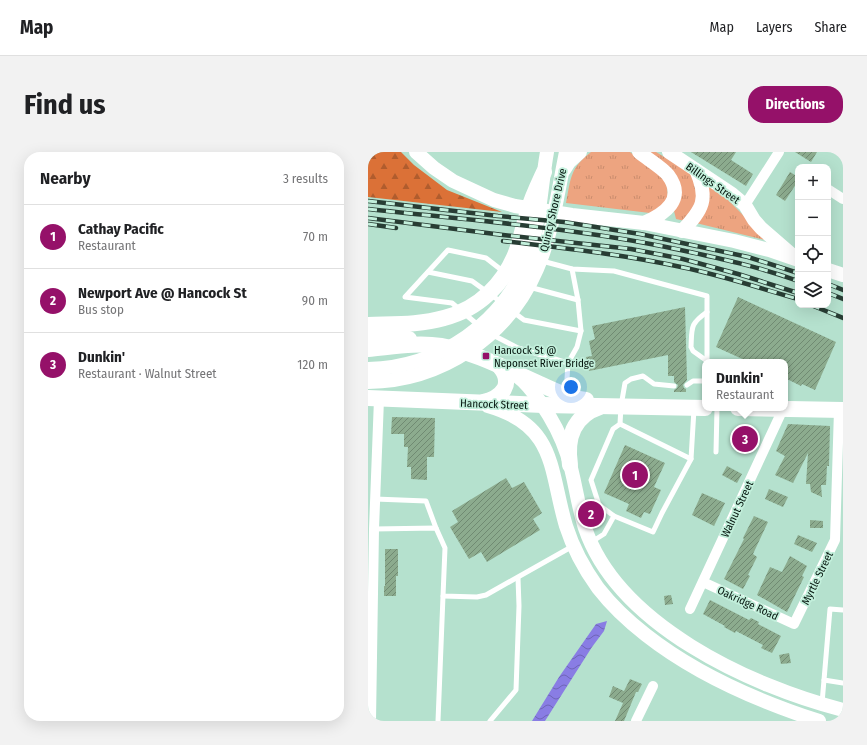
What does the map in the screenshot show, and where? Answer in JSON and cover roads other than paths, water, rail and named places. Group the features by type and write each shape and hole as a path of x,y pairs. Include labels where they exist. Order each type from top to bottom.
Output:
{"main road":[{"path":"416,152 434,168 453,181 494,200 515,206 644,223 734,241 795,258"},
{"name":"Quincy Shore Drive","path":"368,369 400,366 435,355 455,345 468,336 494,313 514,285 529,255 535,229 547,152"},
{"name":"Quincy Shore Drive","path":"368,382 411,377 441,367 476,346 504,321 525,292 538,268 549,234 566,152"},
{"path":"562,174 569,162 580,152"},
{"path":"638,152 668,174 674,187 674,198 668,209 659,216 644,223"},
{"name":"Billings Street","path":"669,152 732,194 745,205"},
{"path":"682,231 695,218 702,206 703,193 701,181 696,170"},
{"path":"368,325 437,320 461,313 476,304 495,288 505,275 513,260 530,202 544,172"},
{"path":"745,205 761,228 795,256"},
{"path":"831,271 843,275"},
{"path":"368,336 395,336 434,345"},
{"name":"Hancock Street","path":"368,349 434,345 449,348 570,396 621,406"},
{"path":"480,403 492,400 505,388 506,379 503,371 504,369"},
{"path":"504,369 524,382 543,405 557,430 570,465"},
{"name":"Hancock Street","path":"372,400 543,405 700,407"},
{"path":"480,403 504,411 515,417 531,429 541,441 550,458 566,526 574,545 592,579 609,601 631,623 658,644 704,673 760,700 819,721"},
{"path":"602,406 595,408 584,415 578,422 572,431 568,448 570,465 581,513 592,542 601,560 621,588 638,606 664,627 706,655 741,673 778,689 843,710"},
{"path":"788,409 841,410"}],"street":[{"name":"Billings Street","path":"745,205 779,152"},
{"path":"831,191 843,199"},
{"path":"370,721 370,664 376,499 372,400"},
{"name":"Myrtle Street","path":"794,624 839,540 841,410"},
{"name":"Walnut Street","path":"690,609 782,411"},
{"name":"Oakridge Road","path":"703,582 794,624"},
{"path":"639,720 653,686"},
{"path":"819,721 822,704"}],"lane":[{"path":"568,363 518,348 486,332 452,303 405,297 448,250 486,258 522,286 578,300"},
{"path":"512,252 572,270 614,271 707,296 707,359"},
{"path":"570,396 567,379 568,363 577,347 581,331 578,300 572,270"},
{"path":"428,272 472,281 524,320 581,331"},
{"path":"705,359 691,347 693,324 707,312"},
{"path":"620,424 625,383 631,379 643,376 654,384 674,386"},
{"path":"687,385 693,381 702,381"},
{"path":"620,424 613,429 591,480 599,505 614,516 654,532 662,513 692,459 700,407"},
{"path":"716,452 717,411"},
{"path":"620,424 692,459"},
{"path":"376,499 426,502 445,548 438,721"},
{"path":"592,542 604,534 614,516"},
{"path":"374,529 436,528"},
{"path":"443,596 477,597 486,595 574,545"},
{"path":"490,721 516,690 519,606 518,578"},
{"path":"822,704 830,609 843,610"},
{"path":"824,680 843,683"}],"water":[{"path":"607,621 604,631 592,647 545,721 532,721 559,677 596,624"}],"railway":[{"path":"368,201 564,222 640,234 748,257 795,272"},
{"path":"368,209 529,226 610,237 731,261 795,280"},
{"path":"368,218 631,249 683,259 795,292"},
{"path":"368,224 396,228"},
{"path":"503,241 659,262 696,270 795,298"},
{"path":"831,285 843,290"},
{"path":"831,294 843,299"},
{"path":"818,308 843,318"}],"place":[{"name":"Hancock St @ Neponset River Bridge","path":"486,356"},
{"name":"Dunkin'","path":"745,439"},
{"name":"Cathay Pacific","path":"635,475"},
{"name":"Newport Ave @ Hancock St","path":"591,514"}]}
